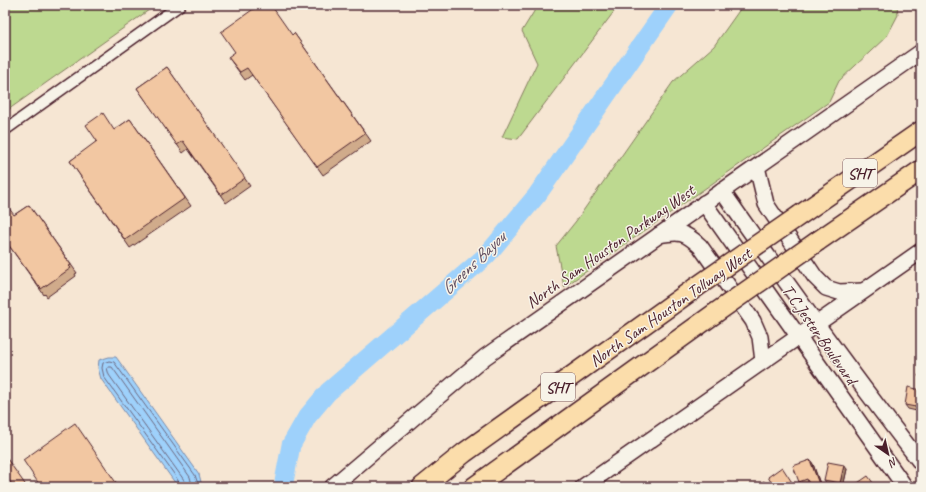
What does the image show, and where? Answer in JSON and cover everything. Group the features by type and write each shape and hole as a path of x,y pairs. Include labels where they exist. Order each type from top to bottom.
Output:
{"highway":[{"name":"North Sam Houston Tollway West","path":"422,487 464,453 695,288 921,131"},
{"name":"North Sam Houston Tollway West","path":"474,487 714,314 921,170"}],"main road":[{"name":"North Sam Houston Parkway West","path":"332,487 486,357 921,52"},
{"path":"757,166 766,204 815,277 826,288 839,292 863,291"},
{"name":"T C Jester Boulevard","path":"722,191 866,393 921,463"},
{"name":"T C Jester Boulevard","path":"704,203 905,487"},
{"path":"659,235 676,232 689,236 700,246 752,321 760,337 763,361"},
{"path":"583,487 921,251"}],"street":[{"path":"5,130 180,5"}],"green space":[{"path":"5,5 156,5 5,112"},
{"path":"538,5 619,5 518,139 502,137 537,63 522,31"},
{"path":"743,5 897,5 898,15 887,36 839,81 829,102 564,287 556,246 576,221 673,82 714,46"}],"water":[{"path":"109,357 116,357 199,474 201,482 199,487 178,487 101,379 98,368 99,360"}],"building":[{"path":"259,5 271,5 292,35 294,33 365,133 317,167 247,68 240,72 228,57 235,52 221,32"},
{"path":"167,67 245,178 221,195 183,141 177,145 137,88"},
{"path":"103,113 114,130 130,119 185,198 125,240 70,161 97,141 86,125"},
{"path":"5,203 14,215 29,205 71,265 69,266 71,268 41,289 5,240"},
{"path":"908,387 921,390 921,408 905,405"},
{"path":"75,423 119,487 41,487 23,460"},
{"path":"5,456 27,487 14,487 5,475"},
{"path":"810,460 819,484 811,487 807,479 799,482 793,466"},
{"path":"828,462 844,465 840,483 824,480"},
{"path":"782,467 795,487 774,487 768,477"},
{"path":"868,476 876,487 852,487"},
{"path":"764,481 768,487 755,487"}],"waterway":[{"name":"Greens Bayou","path":"283,487 291,445 307,417 328,392 487,255 537,195 669,5"}]}
